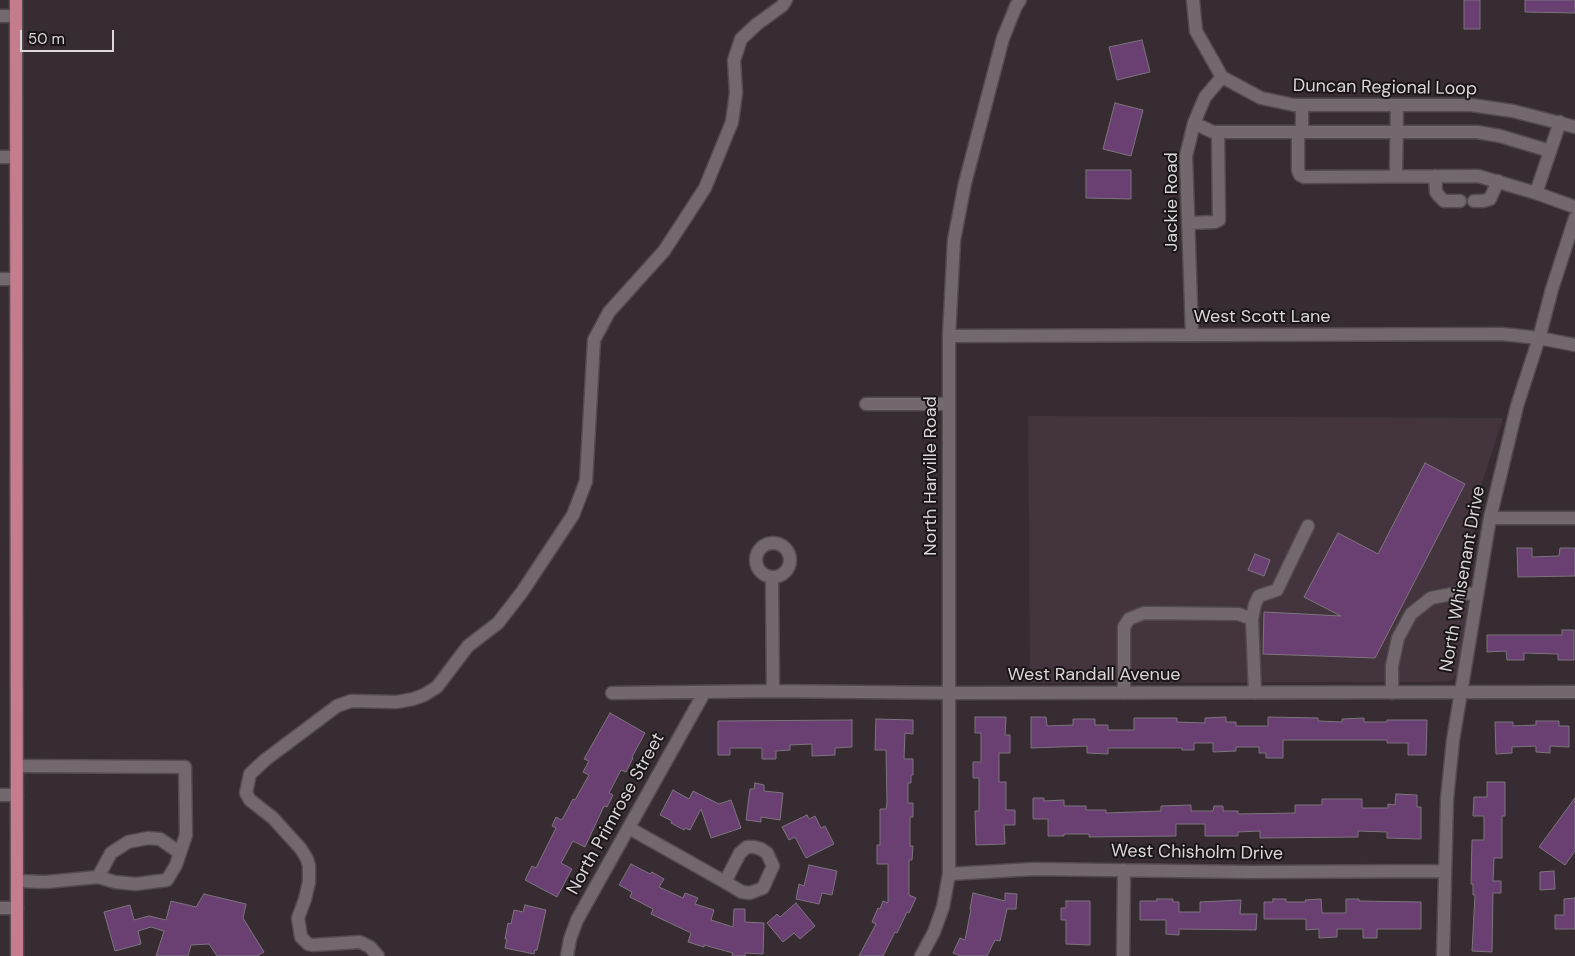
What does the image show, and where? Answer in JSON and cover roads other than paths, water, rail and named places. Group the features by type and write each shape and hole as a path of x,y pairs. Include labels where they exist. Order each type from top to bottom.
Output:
{"main road":[{"path":"16,0 17,956"}],"street":[{"path":"378,956 370,947 360,942 313,945 308,944 302,937 298,918 309,882 307,859 302,849 273,818 250,800 246,793 250,774 264,760 337,706 351,701 397,702 413,699 437,687 468,646 498,622 522,592 573,515 586,481 594,340 609,312 664,251 705,188 732,122 736,93 734,60 741,38 782,6 786,0"},
{"name":"North Harville Road","path":"921,956 944,907 949,874 949,336 954,240 965,183 1003,38 1020,0"},
{"path":"1192,0 1196,31 1222,77"},
{"path":"0,16 16,16"},
{"name":"Duncan Regional Loop","path":"1222,77 1261,98 1294,105 1471,106 1513,110 1575,127"},
{"name":"Jackie Road","path":"1192,335 1186,156 1194,123 1205,97 1222,77"},
{"path":"1302,105 1298,170 1300,175 1304,177 1478,176 1575,207"},
{"path":"1396,176 1397,105"},
{"path":"1536,193 1560,122"},
{"path":"1194,123 1218,132 1490,134 1550,151"},
{"path":"1188,223 1215,222 1219,220 1218,132"},
{"path":"0,157 16,157"},
{"path":"1435,176 1436,192 1439,196 1444,201 1460,201"},
{"path":"1474,201 1483,201 1490,198 1498,181"},
{"name":"North Whisenant Drive","path":"1443,956 1447,799 1453,740 1490,518 1517,406 1575,218"},
{"path":"0,279 16,279"},
{"name":"West Scott Lane","path":"949,336 1502,334 1539,338 1575,345"},
{"path":"866,404 949,404"},
{"path":"1490,518 1575,518"},
{"path":"1254,693 1252,619 1255,604 1259,596 1277,590 1308,526"},
{"path":"772,577 773,691"},
{"path":"1392,693 1392,666 1398,638 1411,614 1431,598 1456,593 1477,594"},
{"path":"1124,693 1124,627 1129,619 1144,613 1153,613 1238,614 1252,619"},
{"name":"West Randall Avenue","path":"612,693 773,691 948,693 1575,692"},
{"name":"North Primrose Street","path":"567,956 570,939 577,920 704,693"},
{"path":"17,766 185,767 186,835 176,865 167,880 136,884 115,882 98,876 46,882 17,881"},
{"path":"0,794 17,795"},
{"path":"629,828 725,882"},
{"path":"98,876 111,853 128,842 148,838 160,839 180,853"},
{"name":"West Chisholm Drive","path":"949,874 1034,870 1445,871"},
{"path":"1123,956 1124,870"},
{"path":"0,908 17,908"}]}
